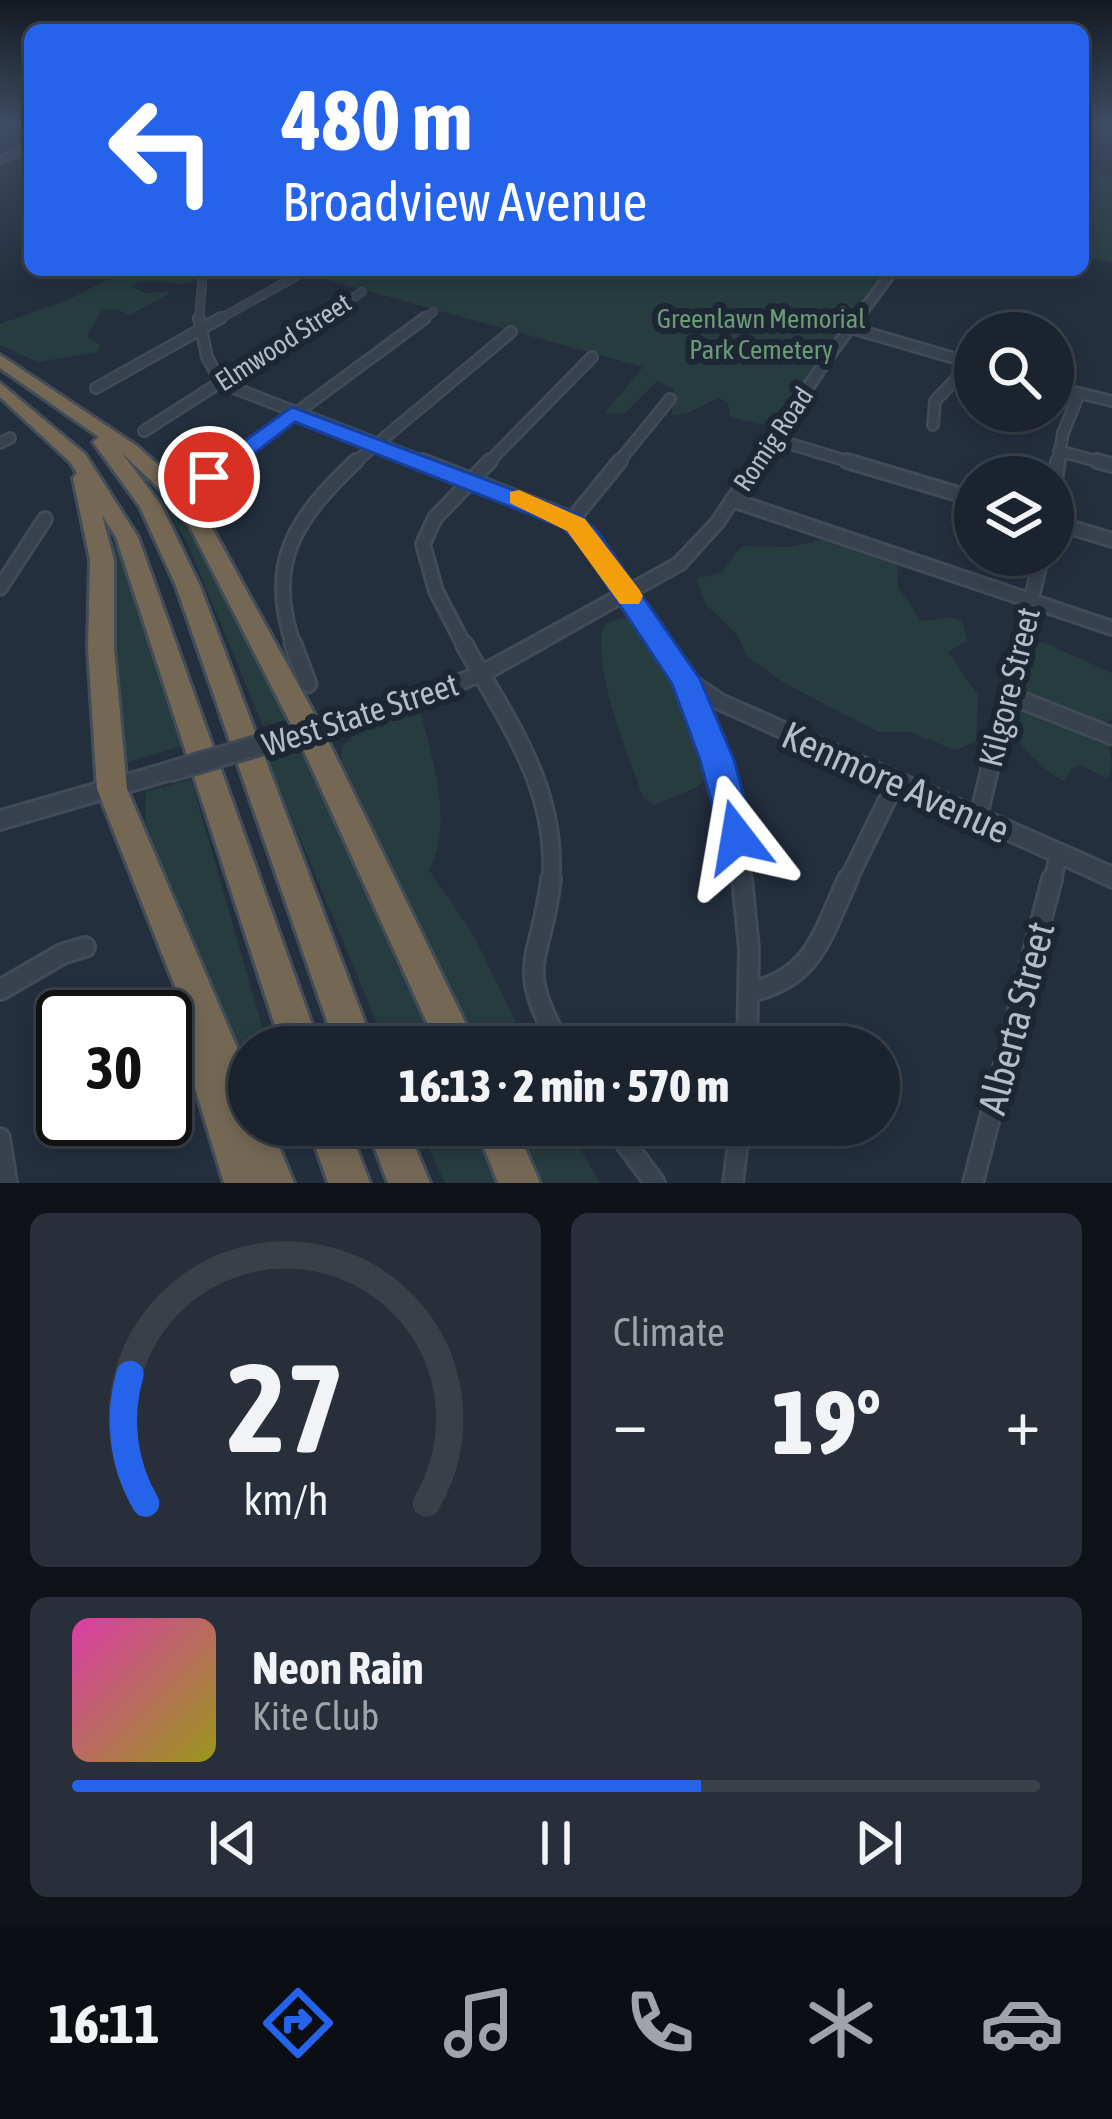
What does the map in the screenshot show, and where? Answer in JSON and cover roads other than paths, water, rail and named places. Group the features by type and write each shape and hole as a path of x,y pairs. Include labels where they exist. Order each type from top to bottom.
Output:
{"highway":[{"path":"0,361 130,450 189,509 294,737 447,1026"},
{"path":"0,388 78,458 118,520 146,585 294,1026"},
{"path":"58,399 112,452 168,538 347,1026"},
{"path":"78,458 102,560 101,650 112,789 228,1074"},
{"path":"163,919 244,1183"},
{"path":"258,1146 273,1183"},
{"path":"336,1146 349,1183"},
{"path":"394,1146 409,1183"},
{"path":"506,1146 524,1183"}],"street":[{"path":"203,276 200,331 207,362 220,382 571,521 629,596 685,679 717,760 737,837 750,992 748,1026"},
{"path":"96,388 296,276"},
{"name":"Romig Road","path":"694,550 890,276"},
{"name":"Elmwood Street","path":"144,431 362,292"},
{"path":"209,477 433,312"},
{"path":"851,328 954,358"},
{"path":"308,684 283,606 280,572 284,554 315,502 511,332"},
{"path":"549,1026 536,1002 530,969 552,877 546,805 517,731 437,591 423,554 430,526 592,357"},
{"path":"933,424 935,401 954,382"},
{"path":"1074,393 1112,401"},
{"path":"1058,456 1079,394"},
{"path":"571,521 670,400"},
{"path":"774,439 954,493"},
{"path":"1059,451 1112,465"},
{"path":"732,500 1112,628"},
{"path":"0,588 6,562 45,519"},
{"path":"1074,528 1112,540"},
{"name":"West State Street","path":"0,820 294,737 483,674 629,596 694,550"},
{"name":"Kilgore Street","path":"979,818 1037,576"},
{"name":"Kenmore Avenue","path":"685,679 730,708 1112,877"},
{"path":"1008,695 1112,736"},
{"path":"750,992 783,985 809,960 824,938 896,782"},
{"name":"Alberta Street","path":"974,1183 1059,854"},
{"path":"0,990 62,954 86,947"},
{"path":"0,1138 8,1183"},
{"path":"628,1146 655,1183"},
{"path":"734,1183 738,1146"}],"park label":[{"name":"Greenlawn Memorial Park Cemetery","path":"761,334"}]}
